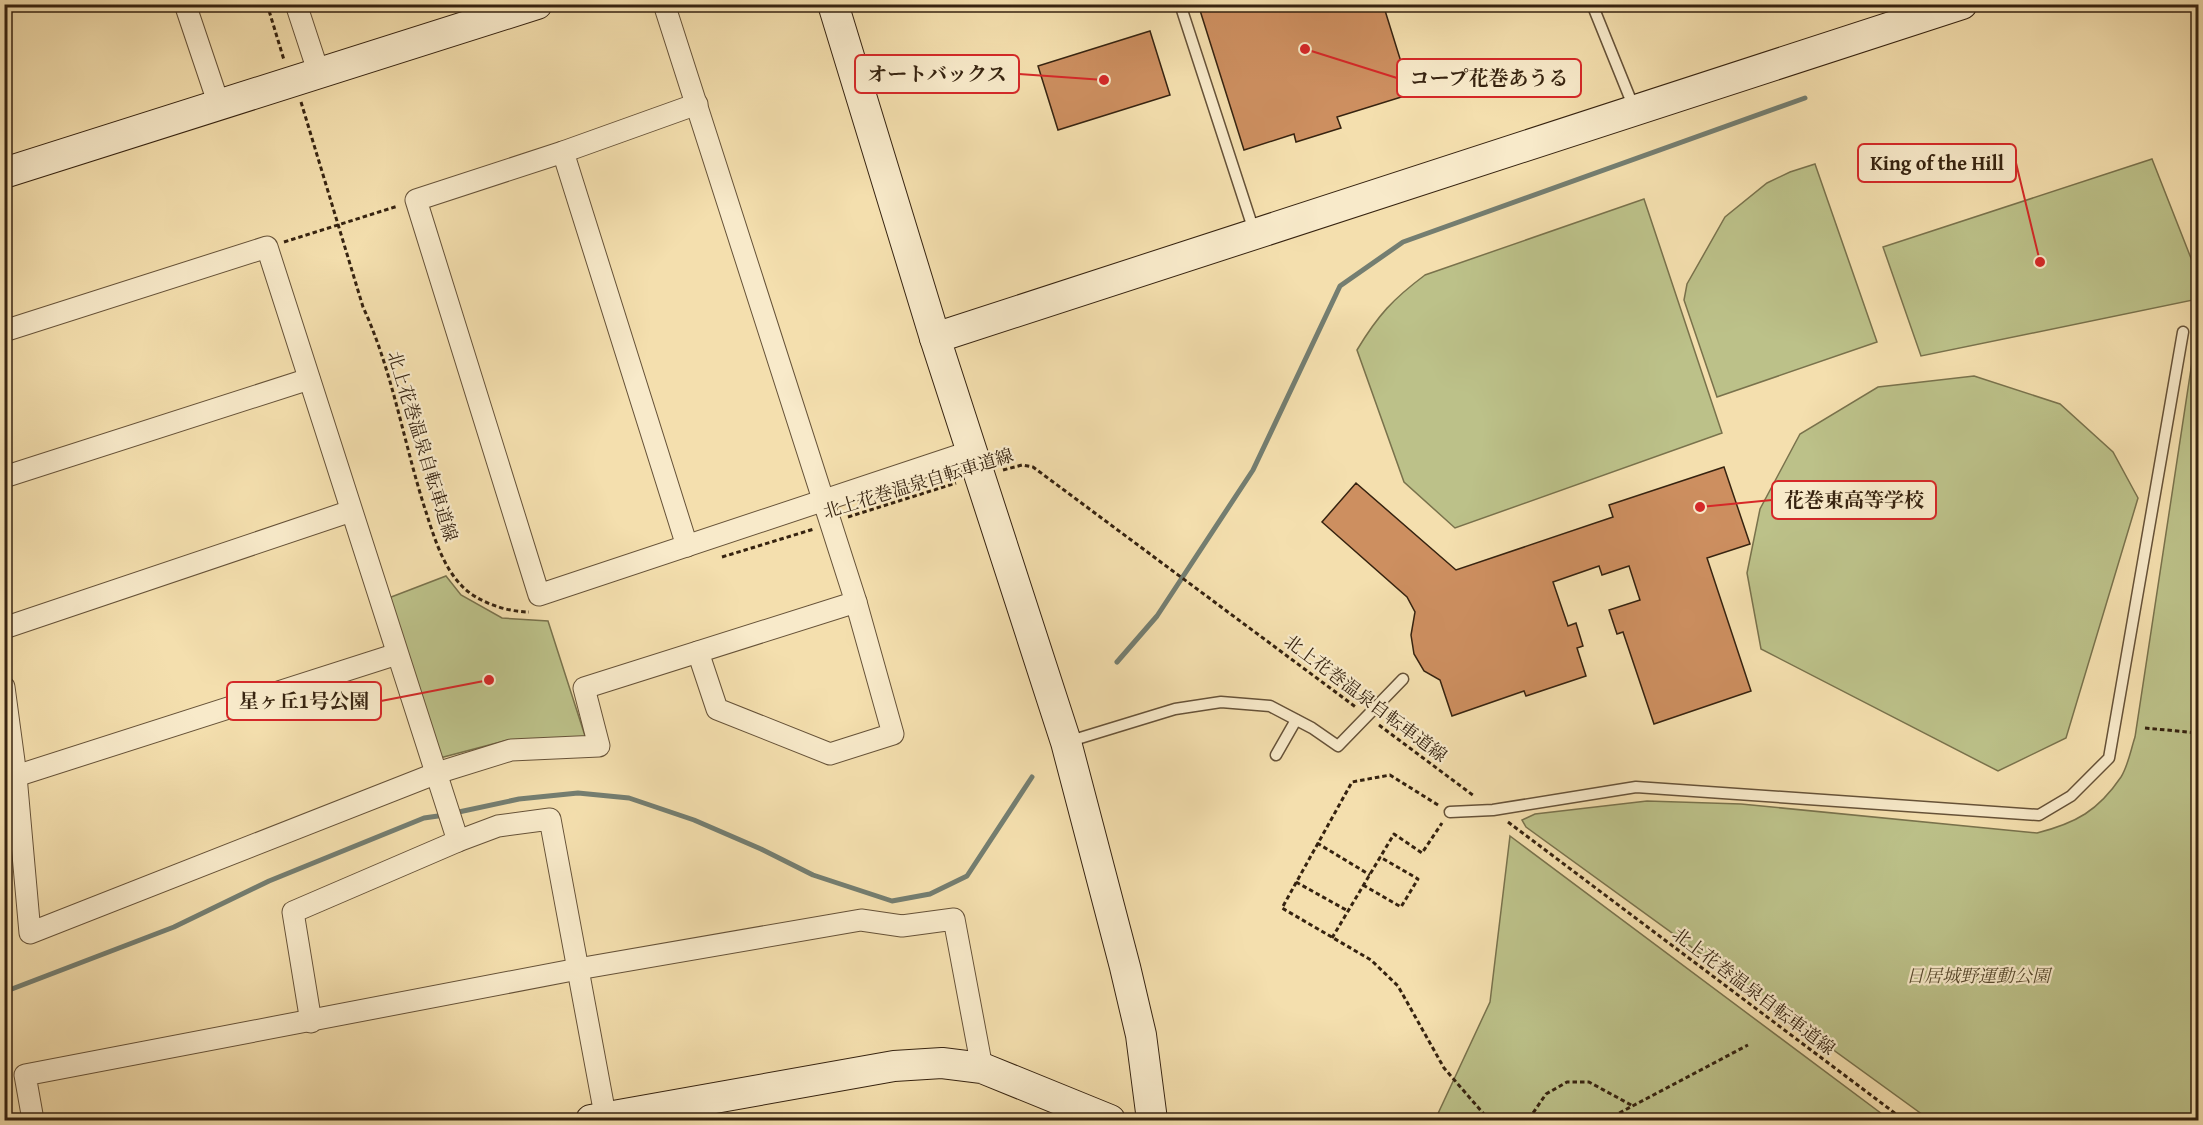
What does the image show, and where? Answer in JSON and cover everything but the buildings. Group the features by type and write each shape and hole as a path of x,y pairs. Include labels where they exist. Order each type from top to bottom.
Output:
{"street":[{"path":"185,4 219,105"},
{"path":"296,4 306,78"},
{"path":"4,173 537,4"},
{"path":"664,4 856,602 893,734 830,754 717,709 698,652"},
{"path":"832,4 935,338 1066,742 1138,1024 1152,1120"},
{"path":"935,338 1962,4"},
{"path":"697,104 563,152 417,200 539,595 824,501 976,463"},
{"path":"563,152 687,546"},
{"path":"4,331 267,247 458,841"},
{"path":"4,477 309,379"},
{"path":"4,628 351,511"},
{"path":"4,687 30,933 436,773 511,750 599,746 584,688 856,602"},
{"path":"15,776 397,654"},
{"path":"311,1022 293,912 498,826 550,819 578,969 601,1120 894,1066 942,1064 982,1068 1110,1120"},
{"path":"33,1120 25,1075 578,969 861,920 902,926 954,920 982,1068"}],"lane":[{"path":"1180,4 1255,234"},
{"path":"1592,4 1635,111"},
{"path":"1450,812 1493,810 1636,787 2039,815 2071,796 2109,758 2183,332"},
{"path":"1066,742 1175,709 1221,702 1270,706 1338,746 1402,679"},
{"path":"1276,755 1296,720"}],"path":[{"name":"北上花巻温泉自転車道線","path":"267,4 306,78 301,100 363,307 386,366 414,476 434,536 446,563 462,586 479,598 500,607 526,612 535,611"},
{"path":"267,247 417,200"},
{"name":"北上花巻温泉自転車道線","path":"714,559 831,523 976,463 1033,467 1904,1120"},
{"path":"2145,728 2199,734"},
{"path":"1332,938 1394,834 1422,853 1450,812 1390,775 1352,782 1282,908 1332,938 1371,960 1398,986 1444,1068 1489,1120"},
{"path":"1317,842 1370,874"},
{"path":"1363,885 1401,908 1418,879 1380,857"},
{"path":"1296,882 1348,911"},
{"path":"1606,1120 1748,1045"},
{"path":"1531,1120 1546,1094 1567,1082 1589,1082 1633,1106"},
{"path":"2064,1120 2073,1116 2074,1120"}],"green space":[{"path":"2152,159 2198,276 2198,299 1921,356 1883,247"},
{"path":"1815,164 1877,342 1717,397 1684,300 1687,284 1725,217 1767,183"},
{"path":"1644,199 1722,433 1455,528 1404,482 1357,350 1387,308 1425,275"},
{"name":"日居城野運動公園","path":"2198,346 2198,1120 1930,1120 1526,827 1522,820 1535,814 1647,801 1741,804 2037,833 2075,820 2095,807 2121,777 2135,737 2194,349"},
{"path":"1974,376 2060,404 2113,452 2138,498 2066,738 1998,771 1761,649 1747,573 1760,509 1800,434 1878,387"},
{"path":"446,576 461,595 502,618 548,621 586,739 508,740 436,759 386,599"},
{"path":"1510,836 1890,1120 1435,1120 1490,1002"}],"waterway":[{"path":"1117,662 1157,616 1253,470 1340,286 1403,242 1805,98"},
{"path":"454,813 519,799 578,793 629,798 694,820 813,875 892,901 930,894 967,876 1032,777"},
{"path":"4,992 174,927 269,881 424,818 445,815"}],"place":[{"name":"コープ花巻あうる","path":"1305,49"},
{"name":"オートバックス","path":"1104,80"},
{"name":"King of the Hill","path":"2040,262"},
{"name":"花巻東高等学校","path":"1700,507"},
{"name":"星ヶ丘1号公園","path":"489,680"}]}
